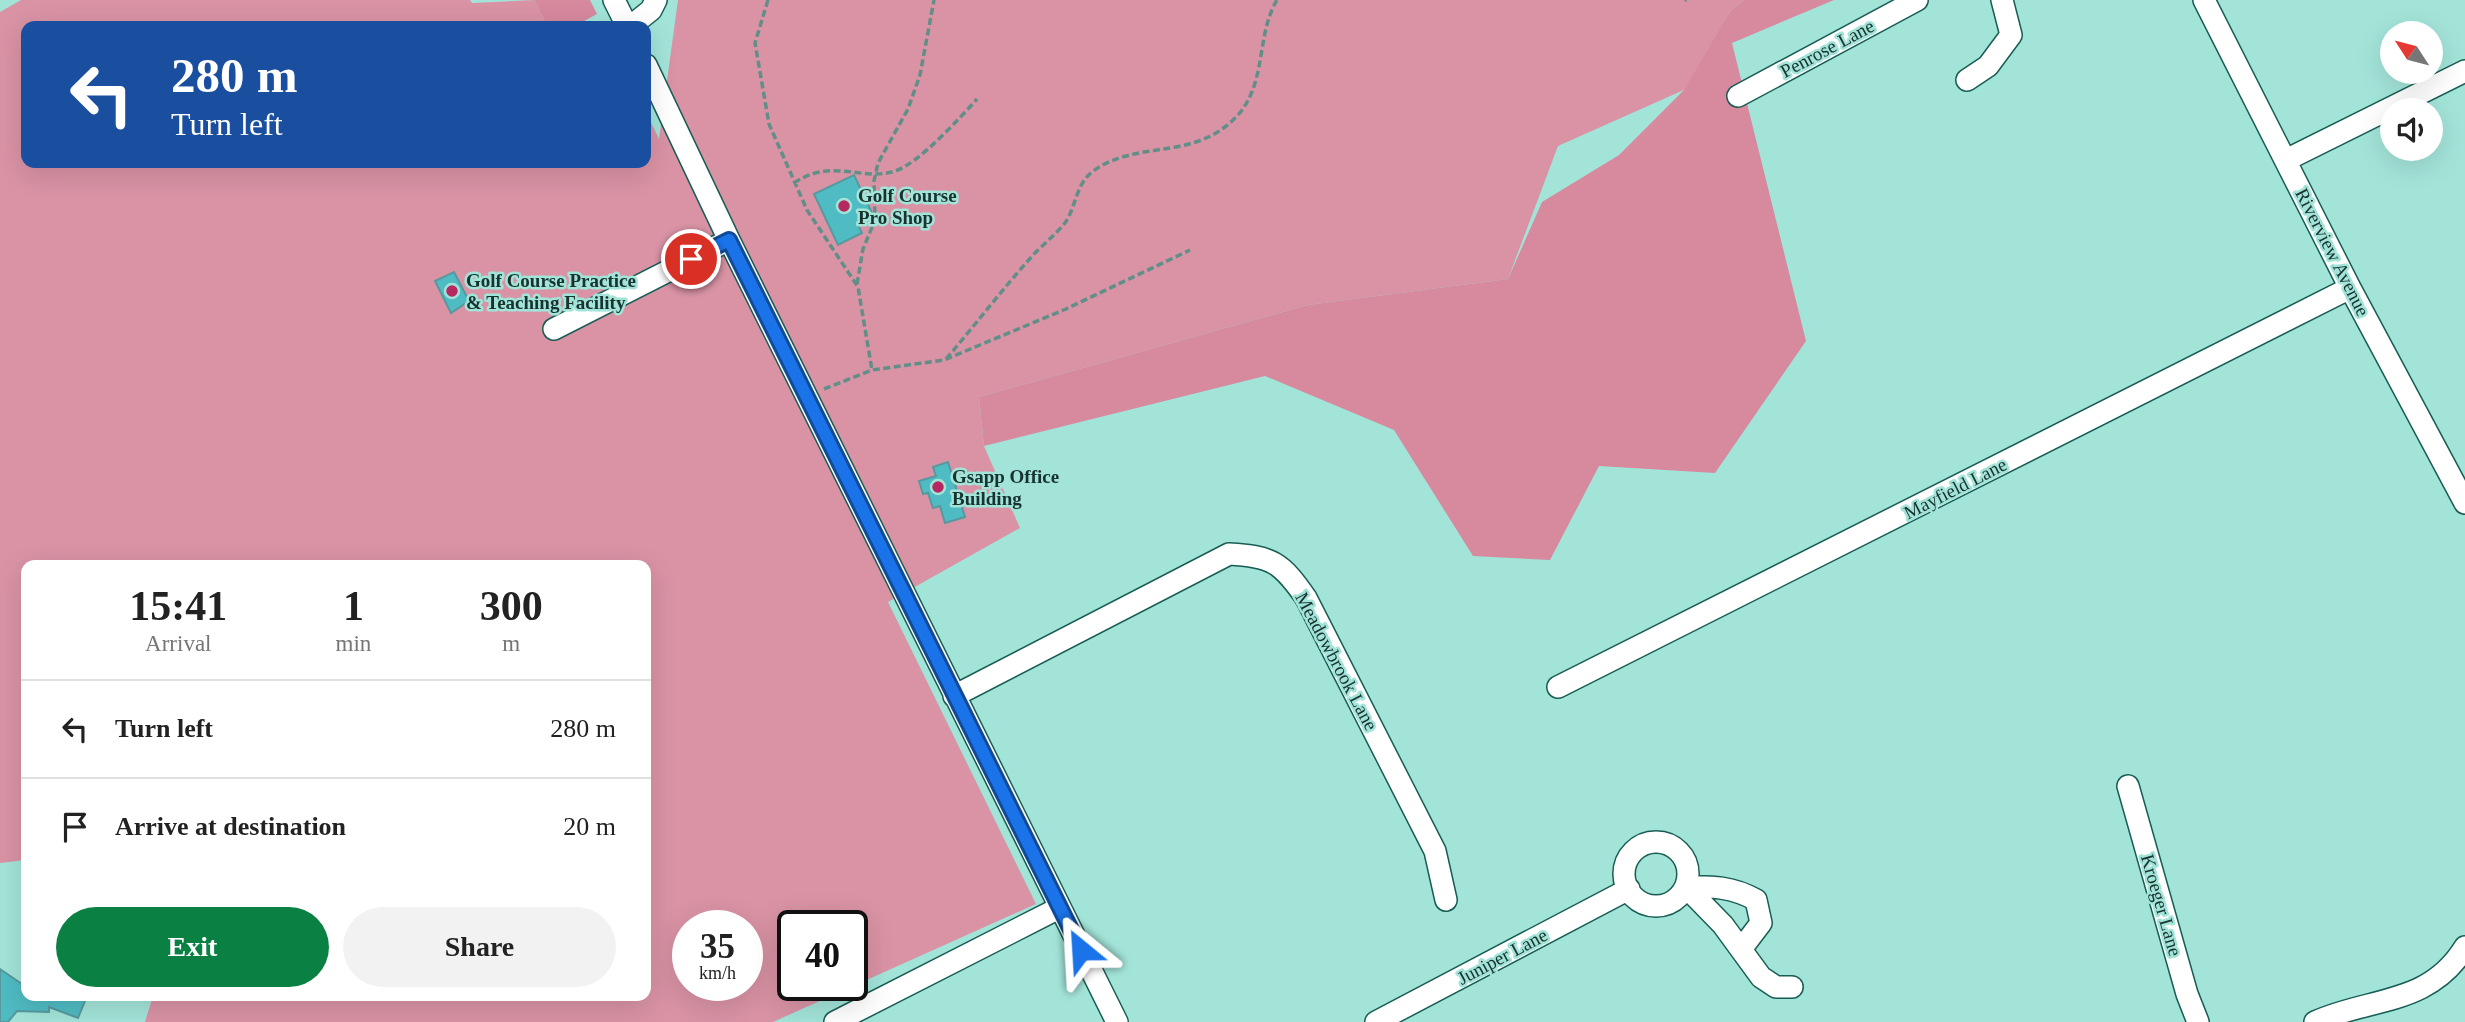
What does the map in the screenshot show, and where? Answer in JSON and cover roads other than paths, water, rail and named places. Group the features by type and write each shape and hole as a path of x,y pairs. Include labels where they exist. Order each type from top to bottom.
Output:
{"street":[{"path":"614,0 626,21"},
{"path":"636,21 651,10 656,0"},
{"name":"Penrose Lane","path":"1738,96 1917,0"},
{"path":"1966,80 1988,66 2011,35 2002,0"},
{"name":"Riverview Avenue","path":"2204,0 2350,288 2465,503"},
{"path":"2286,160 2465,71"},
{"path":"651,76 729,240 1117,1022"},
{"path":"554,329 729,240"},
{"name":"Mayfield Lane","path":"1559,687 2350,288"},
{"name":"Meadowbrook Lane","path":"954,696 1229,554 1256,555 1286,569 1306,598 1435,851 1446,900"},
{"name":"Kroeger Lane","path":"2128,786 2187,994 2198,1022"},
{"path":"1653,842 1675,848 1684,858 1689,870 1686,887 1675,900 1663,906 1640,902 1629,890 1624,870 1627,861 1634,850 1653,842"},
{"path":"1686,887 1716,886 1741,891 1756,900 1761,923 1742,948"},
{"path":"1686,887 1703,902 1742,948 1761,977 1776,987 1792,987"},
{"name":"Juniper Lane","path":"1376,1022 1629,890"},
{"path":"835,1022 1059,908"},
{"path":"2315,1022 2386,1003 2423,988 2443,973 2465,947"}],"place":[{"name":"Golf Course Pro Shop","path":"844,206"},
{"name":"Golf Course Practice & Teaching Facility","path":"452,291"},
{"name":"Gsapp Office Building","path":"938,487"}]}
